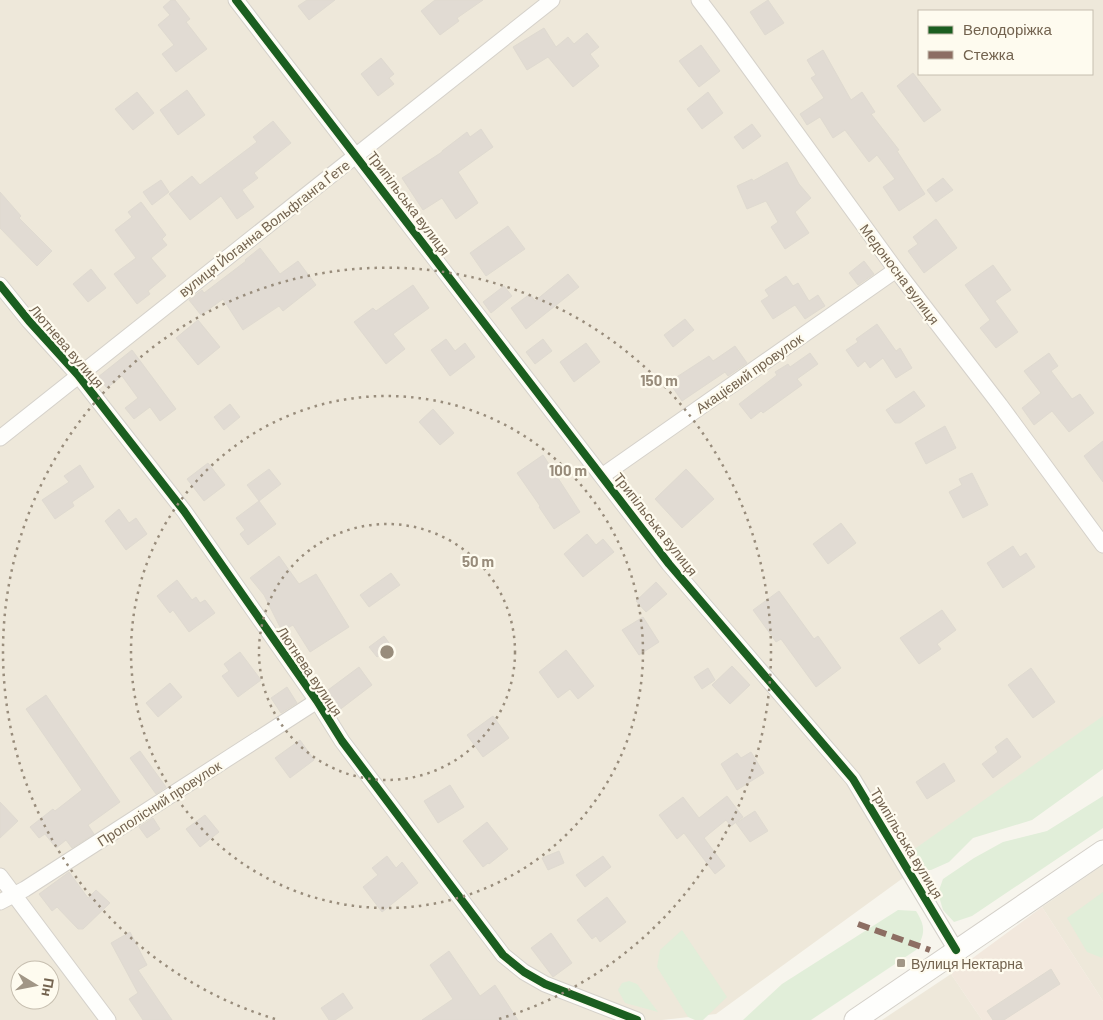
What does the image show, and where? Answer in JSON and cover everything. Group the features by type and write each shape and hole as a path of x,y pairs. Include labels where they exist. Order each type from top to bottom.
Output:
{"main road":[{"path":"855,1020 1103,851"}],"street":[{"name":"Трипільська вулиця","path":"236,0 669,564 853,779 956,950"},
{"name":"вулиця Йоганна Вольфганга Ґете","path":"0,438 552,0"},
{"name":"Медоносна вулиця","path":"699,0 722,28 896,270 1000,405 1103,545"},
{"name":"Акацієвий провулок","path":"602,476 896,270"},
{"name":"Лютнева вулиця","path":"0,285 29,321 78,375 184,511 317,701 342,741 502,955 524,972 545,984 638,1020"},
{"name":"Прополісний провулок","path":"0,902 25,889 317,701"},
{"path":"0,876 108,1020"}],"shaded area":[{"path":"0,0 1103,0 1103,743 903,878 716,1014 662,1020 0,1020"},
{"path":"1103,865 1103,1001 1042,907"},
{"path":"1042,907 1103,1001 1103,1020 982,1020 951,974"},
{"path":"951,974 982,1020 882,1020"}],"green space":[{"path":"1103,716 1103,769 1032,820 973,838 949,862 931,870 918,870 906,855"},
{"path":"1103,796 1103,828 972,916 954,922 943,910 938,893 943,879 974,858 1003,842 1047,831"},
{"path":"1103,892 1102,958 1087,952 1067,918"},
{"path":"898,910 916,911 923,926 923,935 916,950 811,1020 743,1020 782,984"},
{"path":"682,930 727,997 703,1020 695,1020 688,1017 657,967 660,950"},
{"path":"629,981 637,984 658,1012 625,1003 618,990 622,983"}],"building":[{"path":"171,0 175,0 190,19 186,22 207,49 176,72 162,54 174,45 158,25 170,15 163,7"},
{"path":"307,0 335,0 309,20 298,6"},
{"path":"435,0 483,0 457,18 459,21 440,35 421,11"},
{"path":"768,0 784,23 765,35 750,12"},
{"path":"544,28 556,47 568,37 574,44 587,33 599,47 590,54 599,66 573,87 548,57 527,70 513,47"},
{"path":"701,45 720,71 699,87 679,61"},
{"path":"823,50 851,100 862,92 875,112 871,114 899,150 897,151 925,194 899,211 883,187 895,179 877,155 869,162 845,130 833,138 820,117 807,125 800,114 824,98 811,78 816,75 807,60"},
{"path":"381,58 394,74 389,78 394,84 378,96 361,74"},
{"path":"913,73 941,110 924,122 897,86"},
{"path":"187,90 205,115 178,135 160,110"},
{"path":"137,92 154,113 133,130 115,109"},
{"path":"708,92 723,113 702,129 687,109"},
{"path":"273,121 291,143 254,173 258,178 242,190 254,207 237,219 221,196 190,220 169,194 192,176 200,185 257,142 253,137"},
{"path":"752,124 761,136 743,149 734,137"},
{"path":"481,129 493,147 458,172 478,203 456,219 442,198 423,210 402,178 442,152 467,132 470,137"},
{"path":"787,162 799,184 811,198 795,212 809,233 785,249 771,227 778,222 766,201 747,209 737,186 752,179 753,181"},
{"path":"943,178 953,190 936,202 927,190"},
{"path":"161,180 169,192 152,205 143,192"},
{"path":"0,192 21,216 19,218 52,251 37,266 0,228"},
{"path":"141,202 166,235 162,239 167,245 151,258 166,276 148,291 150,294 137,304 114,274 136,258 115,230 132,217 128,212"},
{"path":"936,219 957,248 924,273 908,251 918,244 913,237"},
{"path":"508,226 525,249 486,276 470,253"},
{"path":"260,248 280,274 298,261 316,285 283,311 279,306 243,330 223,299 201,315 189,300 202,290 204,293"},
{"path":"864,261 874,274 858,285 849,273"},
{"path":"993,265 1011,290 995,301 1018,332 996,348 980,328 990,320 965,285"},
{"path":"91,269 106,288 88,302 73,284"},
{"path":"568,274 579,287 526,329 511,308 530,294 535,301"},
{"path":"786,276 793,286 798,283 809,301 818,295 825,306 805,319 795,305 773,319 761,301 769,296 765,290"},
{"path":"413,285 429,308 393,334 405,349 386,364 354,322 373,308 376,311"},
{"path":"504,286 512,296 491,313 483,302"},
{"path":"685,319 694,330 673,347 664,335"},
{"path":"198,320 220,347 198,365 176,338"},
{"path":"877,324 896,351 900,348 912,368 896,378 883,358 870,368 865,361 858,367 846,350 858,342 856,339"},
{"path":"446,339 455,351 465,343 475,357 450,376 431,350"},
{"path":"543,339 552,351 535,364 526,352"},
{"path":"586,343 600,362 574,382 560,362"},
{"path":"735,346 747,363 728,376 725,372 682,401 669,382 709,356 713,361"},
{"path":"132,350 176,409 160,421 150,407 134,419 125,408 138,398 122,376 107,388 98,377"},
{"path":"810,353 818,364 797,379 802,385 763,413 761,411 751,419 739,404 777,375 775,372 788,364 790,367"},
{"path":"1049,353 1058,366 1051,371 1072,399 1080,394 1094,413 1069,432 1052,411 1034,425 1022,408 1041,393 1024,371"},
{"path":"914,391 925,406 900,423 895,423 886,410"},
{"path":"230,404 240,417 224,430 214,417"},
{"path":"433,409 454,433 440,445 419,422"},
{"path":"945,426 956,448 926,464 915,443"},
{"path":"1103,441 1103,482 1084,456"},
{"path":"543,455 580,512 554,529 517,473"},
{"path":"208,463 225,485 204,501 187,479"},
{"path":"80,465 94,487 72,502 74,506 55,519 42,500 69,482 64,476"},
{"path":"269,469 281,484 259,501 247,485"},
{"path":"686,469 714,499 682,528 655,499"},
{"path":"972,473 988,505 963,518 949,492 962,485 959,479"},
{"path":"259,501 276,524 248,545 240,534 245,530 236,518"},
{"path":"119,509 129,523 136,518 147,534 126,550 105,521"},
{"path":"841,523 856,543 828,564 813,544"},
{"path":"587,534 596,545 603,539 614,552 583,577 564,554"},
{"path":"1013,546 1020,557 1026,553 1035,567 1003,588 987,563"},
{"path":"279,556 299,584 316,574 349,627 310,652 293,625 282,631 264,595 250,578"},
{"path":"391,573 400,585 369,607 360,595"},
{"path":"177,580 192,600 196,597 200,603 205,600 215,613 189,632 173,610 170,613 157,596"},
{"path":"656,582 667,594 646,612 636,601"},
{"path":"779,591 814,639 818,636 841,668 816,687 781,639 776,642 753,610"},
{"path":"942,610 956,630 937,644 941,649 919,664 900,638"},
{"path":"643,617 659,642 639,655 622,630"},
{"path":"384,636 392,647 377,657 369,647"},
{"path":"566,650 594,686 578,699 570,689 558,698 539,672"},
{"path":"240,652 261,680 238,697 222,676 229,671 224,664"},
{"path":"732,666 750,685 730,704 712,685"},
{"path":"359,667 372,685 338,711 324,693"},
{"path":"708,668 715,680 702,689 694,677"},
{"path":"1031,668 1055,702 1033,718 1008,685"},
{"path":"170,683 182,697 158,717 146,703"},
{"path":"287,687 297,703 281,713 271,698"},
{"path":"46,695 120,802 88,825 94,834 72,848 66,840 56,848 45,834 39,838 30,827 82,790 26,709"},
{"path":"493,716 509,738 483,757 467,735"},
{"path":"1007,738 1021,757 993,778 982,764 998,752 995,747"},
{"path":"300,740 314,760 290,778 275,758"},
{"path":"140,751 166,787 156,794 130,758"},
{"path":"751,752 764,773 737,790 721,764 737,753 741,758"},
{"path":"944,763 955,781 927,799 916,782"},
{"path":"450,785 464,807 438,823 424,801"},
{"path":"727,796 743,817 731,826 726,820 704,838 725,866 715,874 684,833 677,839 659,815 683,797 699,818"},
{"path":"0,802 18,821 0,838"},
{"path":"755,811 768,831 750,842 736,823"},
{"path":"205,815 219,832 200,847 186,829"},
{"path":"153,818 160,829 147,838 139,827"},
{"path":"487,822 508,849 483,867 463,841"},
{"path":"559,851 564,863 548,870 542,858"},
{"path":"387,856 396,868 402,862 418,883 382,912 363,887 378,875 372,868"},
{"path":"603,856 611,867 585,887 576,875"},
{"path":"69,872 88,898 96,890 110,903 83,929 78,929 57,907 52,911 39,894"},
{"path":"607,897 626,922 600,942 596,936 592,939 577,920"},
{"path":"130,932 147,965 138,970 172,1020 143,1020 129,999 138,993 111,943"},
{"path":"551,933 572,963 553,977 531,948"},
{"path":"449,951 480,996 495,985 518,1020 422,1020 453,999 430,965"},
{"path":"1051,969 1060,984 1004,1020 993,1020 987,1011"},
{"path":"343,993 353,1008 335,1020 329,1020 321,1008"}],"marked path":[{"path":"858,924 930,950"}],"cycle path":[{"path":"236,0 669,564 853,779 956,950"},
{"path":"0,285 29,321 78,375 184,511 317,701 342,741 503,955 524,972 545,984 637,1020"}],"place":[{"name":"Вулиця Нектарна","path":"901,963"}]}
